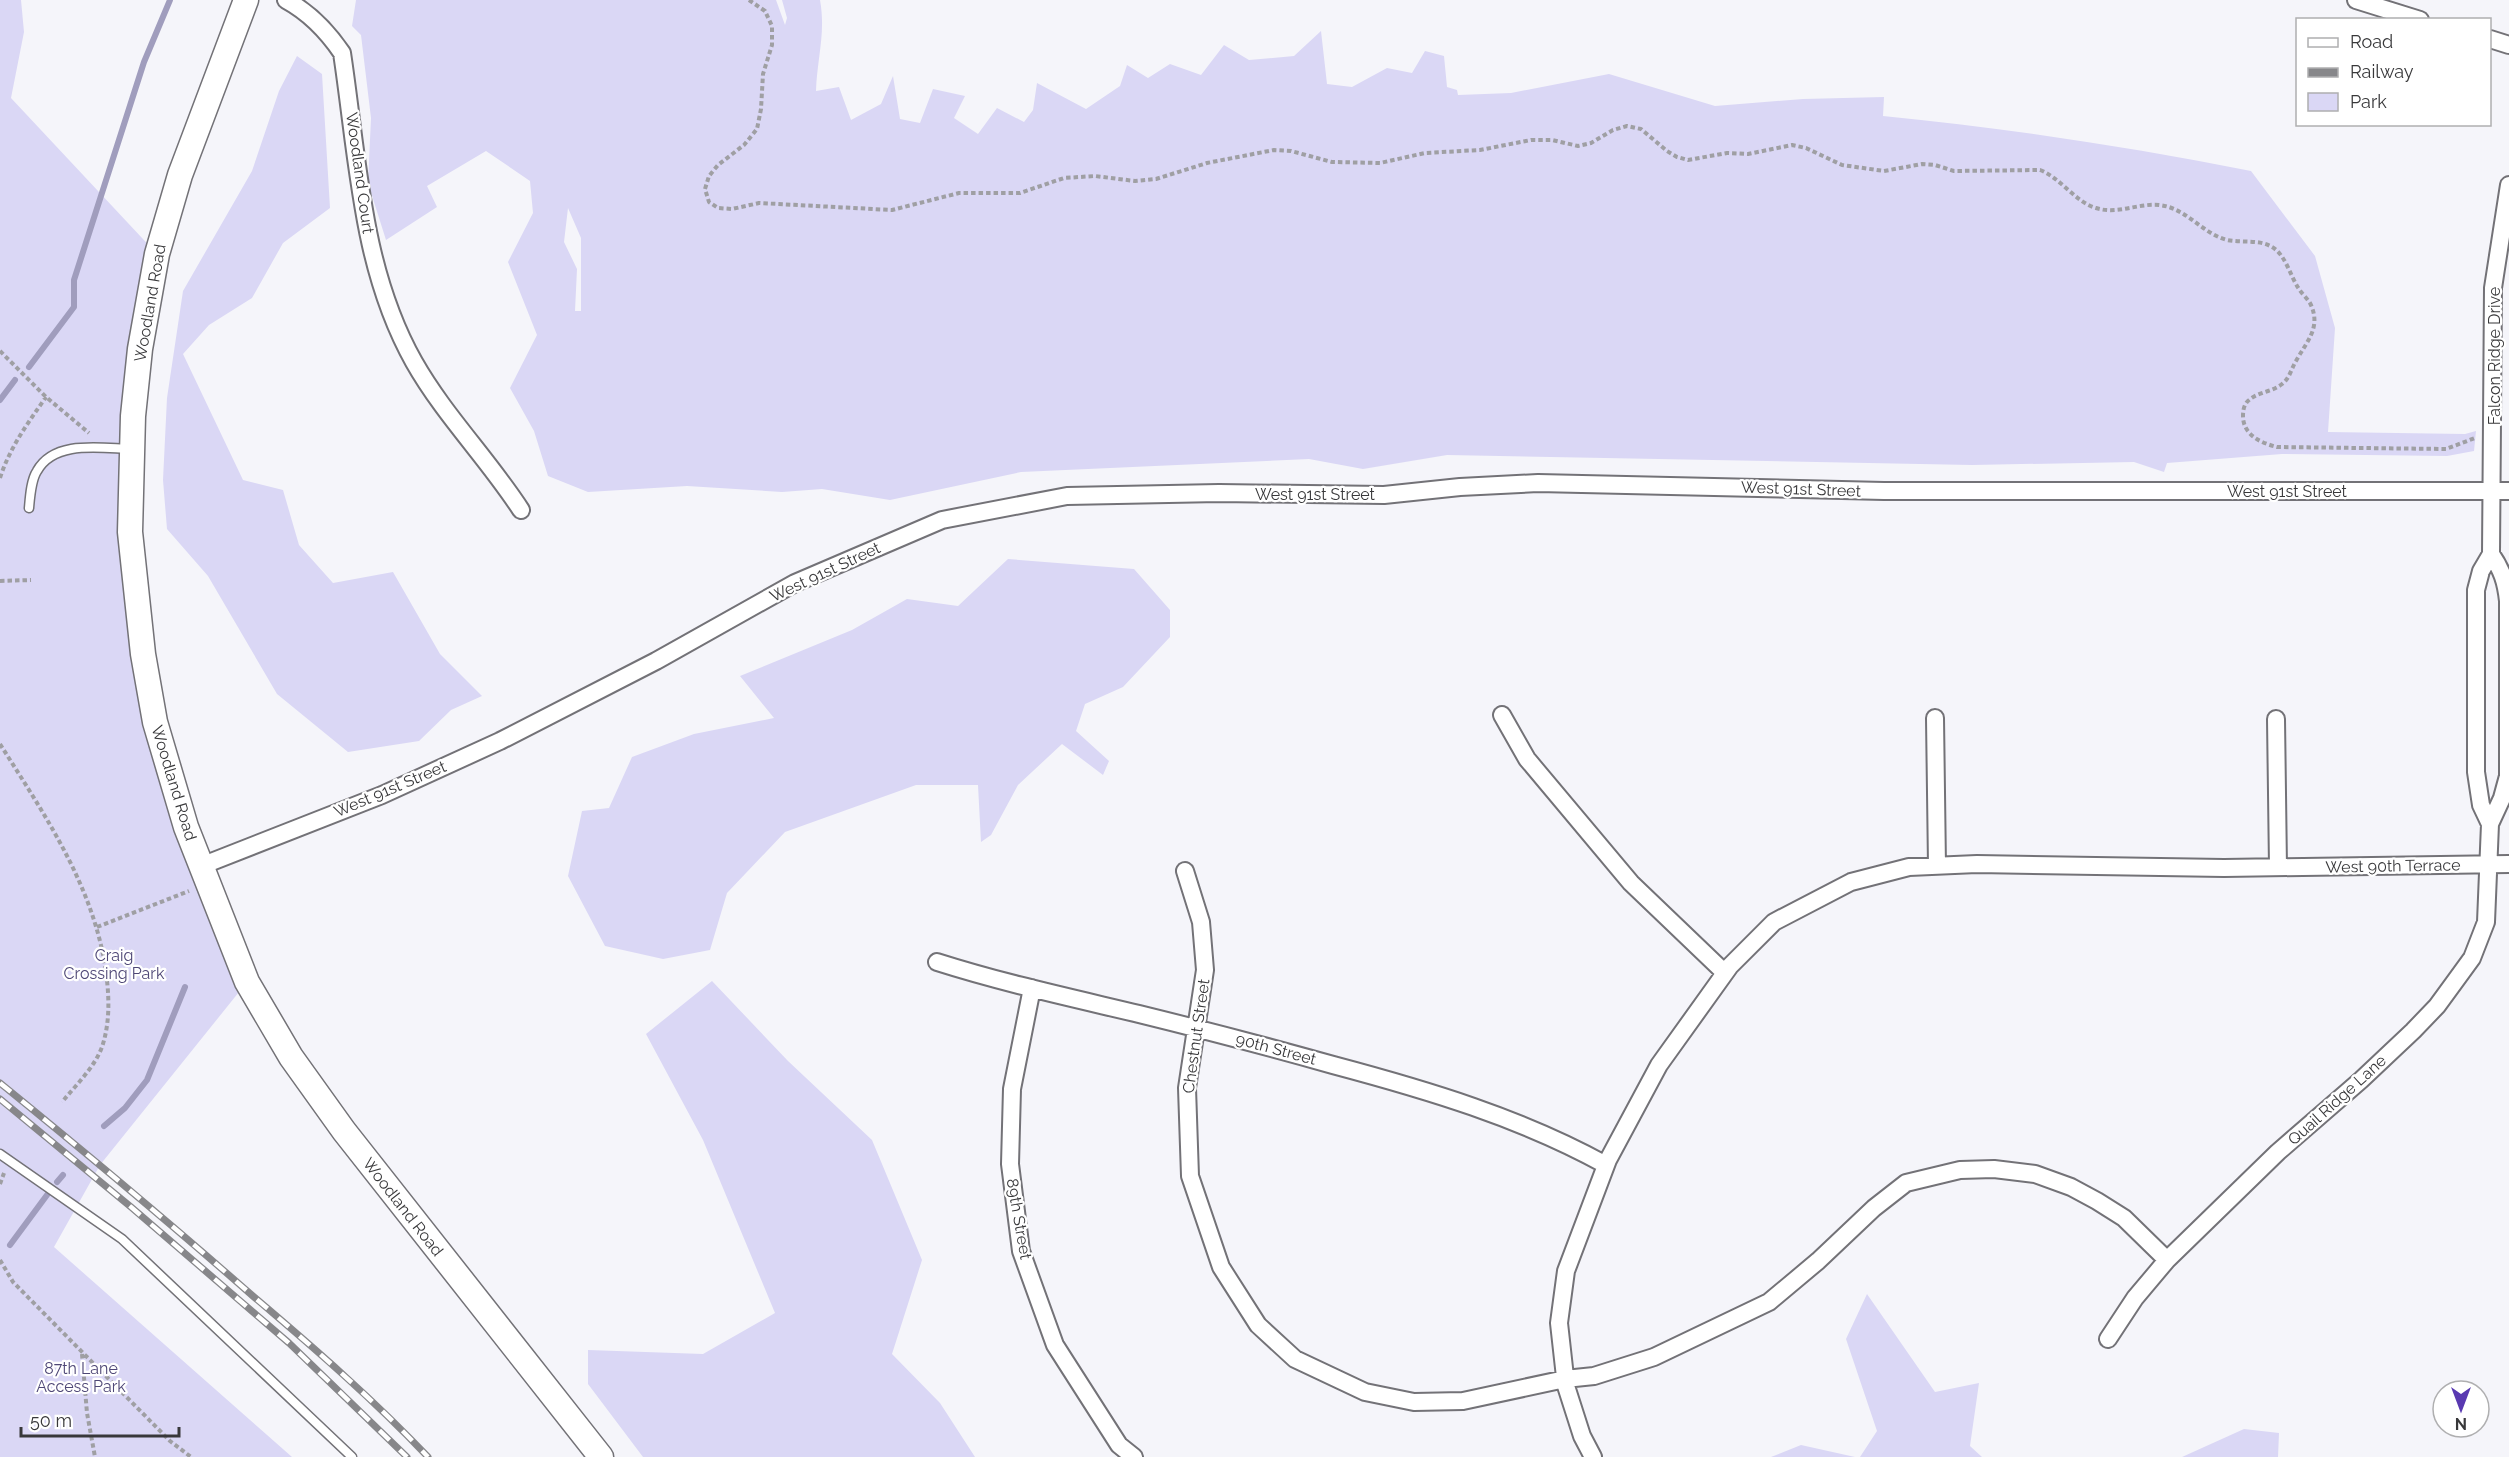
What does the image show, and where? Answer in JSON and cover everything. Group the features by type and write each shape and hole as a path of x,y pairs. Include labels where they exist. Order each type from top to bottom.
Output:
{"main road":[{"name":"Woodland Road","path":"246,0 180,175 157,254 140,349 132,449 130,531 142,654 155,722 186,827 247,982 291,1057 358,1150 601,1457"}],"street":[{"name":"Woodland Court","path":"286,0 300,8 327,31 342,53 364,221 393,320 414,363 453,420 488,461 521,510"},
{"path":"2356,0 2414,18"},
{"path":"2491,39 2509,45"},
{"name":"Falcon Ridge Drive","path":"2492,491 2493,288 2509,185"},
{"name":"West 91st Street","path":"201,866 382,795 500,741 656,661 795,583 942,520 1067,496 1219,493 1384,495 1460,487 1538,483 1884,491 2509,491"},
{"name":"Quail Ridge Lane","path":"2108,1339 2135,1298 2167,1260 2278,1152 2361,1080 2437,1006 2472,958 2486,922 2490,824 2502,798 2508,776 2508,601 2504,575 2492,554 2492,491"},
{"name":"Quail Ridge Lane","path":"2490,824 2481,805 2476,772 2476,590 2481,571 2492,554"},
{"path":"1502,715 1527,759 1631,883 1725,973"},
{"path":"1935,718 1937,866"},
{"path":"2276,719 2278,867"},
{"name":"West 90th Terrace","path":"1593,1457 1582,1436 1566,1383 1559,1323 1566,1270 1606,1165 1659,1065 1725,973 1774,922 1851,882 1909,867 1977,864 2278,867 2509,864"},
{"name":"Chestnut Street","path":"1185,871 1202,922 1205,970 1187,1088 1190,1176 1221,1267 1258,1325 1295,1359 1365,1392 1414,1402 1463,1401 1566,1383 1654,1357 1769,1302 1818,1262 1874,1208 1906,1183 1960,1170 1994,1169 2035,1174 2097,1201 2124,1218 2167,1260"},
{"name":"90th Street","path":"937,962 1379,1077 1482,1109 1606,1165"},
{"name":"89th Street","path":"1032,988 1012,1089 1010,1164 1021,1251 1055,1345 1119,1445 1134,1457"}],"lane":[{"path":"29,508 37,470 58,451 95,448 132,449"},
{"path":"0,1154 122,1239 352,1457"}],"path":[{"path":"749,0 765,11 772,26 772,45 763,74 758,129 744,145 718,165 705,189 709,202 718,208 732,209 759,203 892,210 959,193 1020,193 1064,178 1095,176 1135,181 1156,179 1207,162 1274,150 1291,151 1332,162 1380,163 1425,153 1480,150 1531,140 1552,140 1578,146 1591,143 1613,130 1627,126 1641,129 1667,151 1688,160 1727,153 1748,154 1792,145 1806,148 1842,165 1884,171 1922,164 1935,165 1954,171 2040,170 2052,175 2094,208 2110,211 2156,205 2174,208 2212,234 2227,239 2261,242 2273,247 2282,255 2298,287 2309,302 2314,315 2315,327 2311,338 2283,383 2249,399 2243,408 2242,420 2247,430 2263,443 2277,447 2297,448 2446,449 2473,438 2493,437"},
{"path":"0,351 46,397 88,432 95,448"},
{"path":"0,478 7,457 20,434 46,397"},
{"path":"0,581 31,580"},
{"path":"0,744 65,849 98,927 107,980 109,1005 107,1029 101,1048 91,1066 62,1102"},
{"path":"98,927 189,891"},
{"path":"0,1260 13,1282 170,1441 191,1457"},
{"path":"82,1352 87,1413 95,1457"}],"green space":[{"name":"Craig Crossing Park","path":"0,0 21,0 24,32 11,98 157,254 140,349 143,654 247,982 100,1165 54,1247 292,1457 0,1457 0,1088 2,1085 0,1080"},
{"path":"356,0 776,0 785,25 787,18 782,0 820,0 822,35 816,91 839,87 851,120 881,104 893,76 900,119 920,123 933,89 965,96 954,118 978,134 997,108 1024,122 1033,110 1037,83 1086,109 1120,86 1127,65 1148,78 1170,64 1201,75 1224,45 1249,60 1294,56 1321,31 1327,84 1352,87 1387,68 1412,73 1425,51 1444,56 1447,87 1457,90 1458,95 1511,93 1609,74 1715,106 1803,99 1884,97 1883,116 2068,139 2251,171 2315,256 2335,328 2328,432 2465,434 2476,431 2474,451 2447,456 2282,454 2167,463 2164,472 2134,462 1972,465 1447,455 1363,469 1309,459 1021,472 890,500 822,489 782,492 687,486 588,492 548,476 534,431 510,388 537,335 508,262 533,213 530,181 486,151 427,186 437,207 386,240 368,183 371,118 361,35 352,26","holes":["568,208 581,238 581,311 575,311 577,269 564,242"]},
{"path":"297,56 322,74 330,208 283,243 252,298 209,325 183,354 243,480 283,490 299,545 333,583 393,572 440,654 482,696 451,710 419,741 348,752 277,694 208,576 167,529 163,480 167,398 183,291 252,171 279,91"},
{"path":"1008,559 1134,569 1170,610 1170,637 1123,687 1085,704 1076,731 1109,761 1103,775 1062,744 1018,785 991,835 981,842 978,785 916,785 785,832 727,893 710,950 663,959 605,946 568,876 582,811 609,808 632,757 694,734 774,718 740,676 852,630 907,599 958,606"},
{"path":"712,981 788,1061 872,1140 922,1260 892,1354 940,1403 975,1457 643,1457 588,1384 588,1350 703,1354 775,1313 703,1140 646,1034"},
{"path":"1867,1294 1935,1392 1979,1383 1970,1446 1982,1457 1860,1457 1877,1431 1846,1339"},
{"path":"2244,1429 2279,1433 2278,1457 2182,1457"},
{"path":"1801,1445 1855,1457 1771,1457"}],"waterway":[{"path":"29,367 74,307 74,280 144,62 170,0"},
{"path":"0,400 15,380"},
{"path":"104,1126 125,1108 147,1080 185,987"},
{"path":"57,1182 63,1175"},
{"path":"10,1245 47,1195"}],"railway":[{"path":"0,1083 299,1336 365,1395 428,1457"},
{"path":"0,1099 131,1207 289,1343 407,1457"}],"park label":[{"name":"87th Lane Access Park","path":"81,1377"}]}
